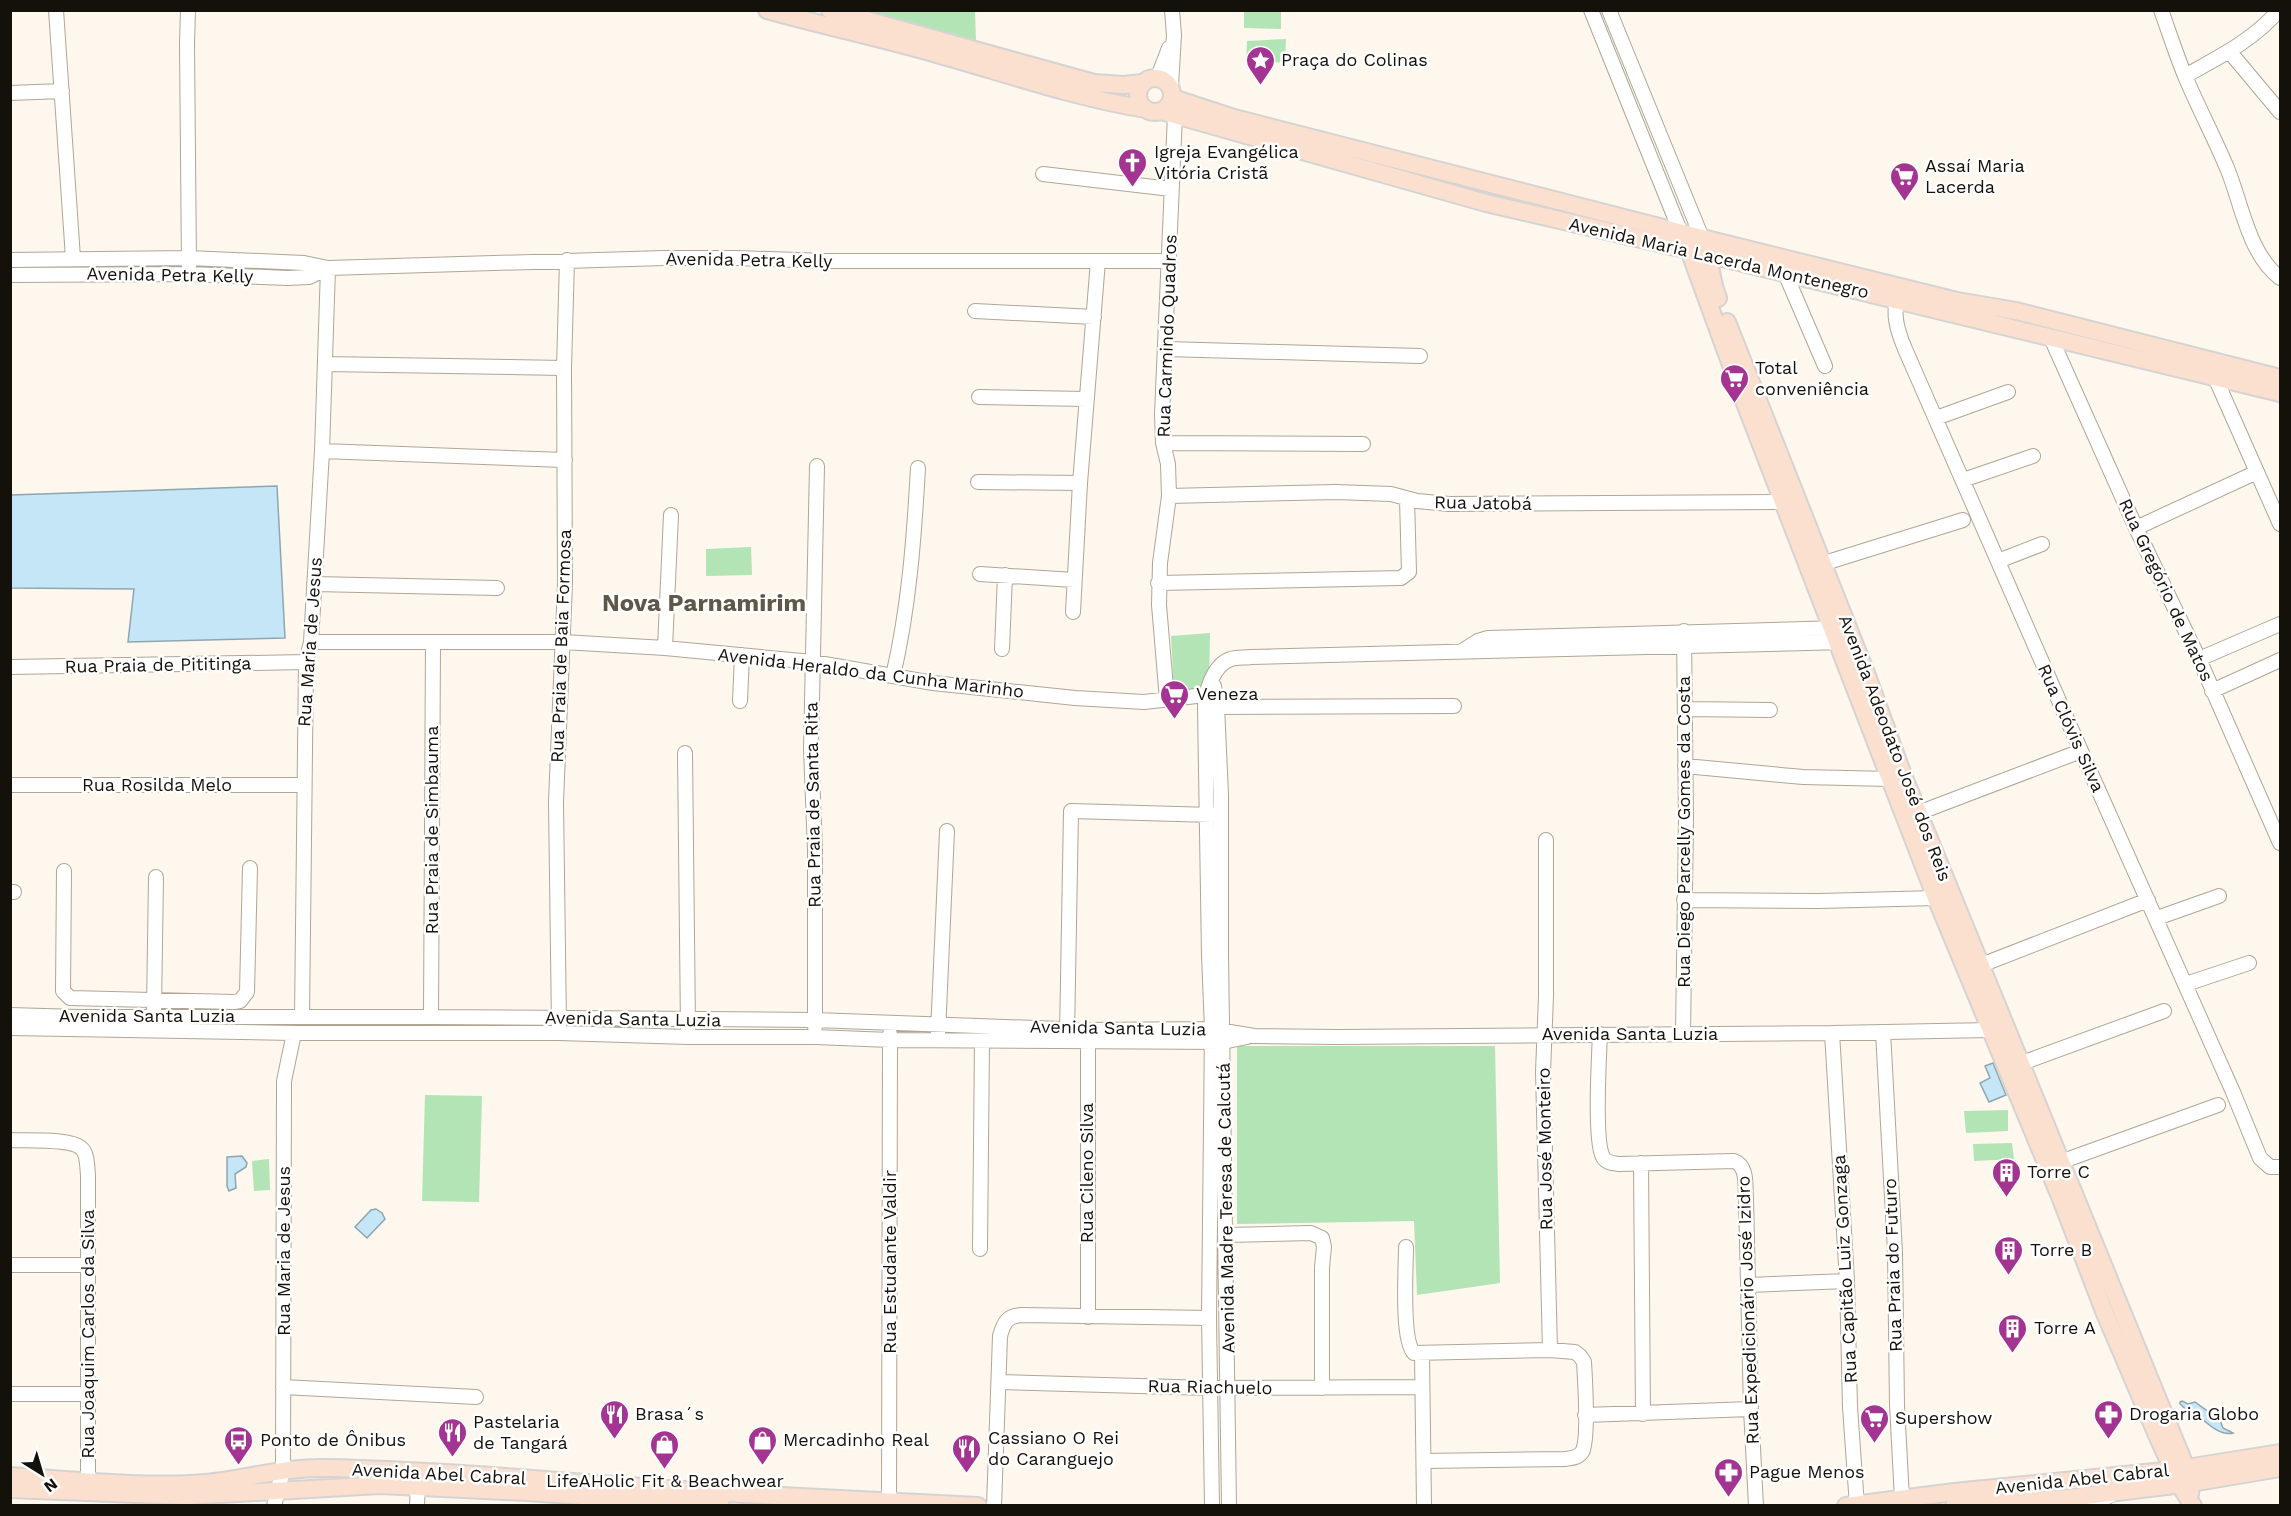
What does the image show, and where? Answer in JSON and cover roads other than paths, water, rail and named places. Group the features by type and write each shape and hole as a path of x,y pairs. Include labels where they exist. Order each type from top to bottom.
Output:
{"main road":[{"name":"Avenida Maria Lacerda Montenegro","path":"767,10 1111,103 1161,97 1234,118 1681,232 2051,338 2214,375 2280,393"},
{"name":"Avenida Maria Lacerda Montenegro","path":"830,10 1094,83 1124,85 1486,203 1785,273 2016,311 2280,378"},
{"name":"Avenida Adeodato José dos Reis","path":"1702,238 1710,255 1715,290 1791,500"},
{"name":"Avenida Adeodato José dos Reis","path":"1689,250 1844,635 1897,777 1936,898 1974,968"},
{"name":"Avenida Adeodato José dos Reis","path":"1897,777 1918,813 1974,968 2185,1485"},
{"name":"Avenida Abel Cabral","path":"1853,1505 1902,1499 1984,1499 2068,1490 2185,1485 2280,1453"},
{"name":"Avenida Abel Cabral","path":"10,1489 203,1483 283,1470 324,1468 622,1502 721,1506"},
{"name":"Avenida Abel Cabral","path":"2068,1490 2118,1492 2185,1485 2280,1468"},
{"name":"Avenida Abel Cabral","path":"10,1476 88,1487 186,1496 275,1499 418,1478 746,1494 869,1503 889,1501 978,1506"},
{"name":"Avenida Abel Cabral","path":"1954,1506 1984,1499"}],"street":[{"path":"56,10 73,258"},
{"path":"188,10 189,274"},
{"name":"Rua Carmindo Quadros","path":"1167,700 1158,583 1169,496 1168,464 1163,442 1162,405 1170,261 1171,189 1161,97 1174,35 1172,10"},
{"path":"1591,10 1681,232"},
{"name":"Avenida Adeodato José dos Reis","path":"1609,10 1702,238"},
{"path":"2161,10 2185,76 2228,172 2254,243 2270,268 2280,278"},
{"path":"2185,76 2229,51 2275,12"},
{"path":"2229,51 2280,112"},
{"path":"10,93 62,91"},
{"path":"1637,121 1651,116"},
{"path":"1042,174 1171,189"},
{"name":"Avenida Petra Kelly","path":"10,260 189,258 304,263 328,268 567,260 736,258 826,261 1170,261"},
{"name":"Rua Praia de Baia Formosa","path":"559,1033 556,802 566,543 564,368 567,260"},
{"path":"1073,612 1080,483 1098,261"},
{"name":"Avenida Petra Kelly","path":"10,275 189,274 288,278 309,277 328,268"},
{"name":"Rua Maria de Jesus","path":"302,1017 306,662 311,642 322,451 328,268"},
{"path":"1785,273 1825,366"},
{"name":"Rua Clóvis Silva","path":"1899,293 1897,330 2081,751 2186,984 2260,1158 2273,1166"},
{"path":"975,311 1094,317"},
{"name":"Rua Gregório de Matos","path":"2051,338 2136,528 2199,659 2280,843"},
{"path":"1166,349 1420,356"},
{"path":"325,364 564,368"},
{"path":"2214,375 2280,524"},
{"path":"1936,418 2008,392"},
{"path":"979,397 1087,399"},
{"path":"1163,442 1363,444"},
{"path":"322,451 565,460"},
{"path":"1963,480 2033,456"},
{"name":"Rua Praia de Santa Rita","path":"814,1037 815,850 811,749 817,466"},
{"path":"893,676 902,640 911,578 918,468"},
{"path":"2136,528 2257,472"},
{"path":"978,482 1080,483"},
{"name":"Rua Jatobá","path":"1169,496 1335,492 1391,494 1407,499 1449,504 1791,500"},
{"path":"1158,583 1404,577 1409,572 1407,499"},
{"path":"665,648 671,515"},
{"path":"1817,565 1963,520"},
{"path":"1998,561 2042,544"},
{"path":"980,574 1074,580"},
{"path":"1002,649 1005,575"},
{"path":"314,584 497,588"},
{"path":"2199,659 2280,624"},
{"path":"1211,697 1215,673 1224,662 1238,658 1460,652 1488,638 1844,635"},
{"name":"Rua Diego Parcelly Gomes da Costa","path":"1683,1034 1686,766 1684,638"},
{"name":"Avenida Heraldo da Cunha Marinho","path":"311,642 563,642 665,648 813,662 933,683 1019,694 1122,701 1211,697 1454,706"},
{"name":"Rua Praia de Simbauma","path":"431,1017 433,643"},
{"path":"740,701 742,655"},
{"path":"2212,691 2280,660"},
{"name":"Rua Praia de Pititinga","path":"10,667 306,662"},
{"name":"Avenida Madre Teresa de Calcutá","path":"1211,697 1206,815 1226,1235 1229,1506"},
{"name":"Avenida Madre Teresa de Calcutá","path":"1211,697 1221,815 1209,1317 1212,1506"},
{"path":"1685,709 1770,710"},
{"path":"1918,813 2081,751"},
{"path":"685,753 684,845 688,1037"},
{"path":"1686,766 1803,777 1897,777"},
{"name":"Rua Rosilda Melo","path":"10,785 304,785"},
{"path":"1067,1035 1068,878 1071,811 1221,815"},
{"path":"938,1041 947,831"},
{"name":"Rua José Monteiro","path":"1546,840 1543,1072 1550,1350"},
{"path":"64,872 63,991 66,995 74,999 234,1002 245,997 247,992 250,867"},
{"path":"154,1016 156,877"},
{"path":"2157,918 2219,896"},
{"path":"1684,900 1819,901 1936,898"},
{"path":"1974,968 2148,900"},
{"path":"2186,984 2249,963"},
{"path":"2014,1066 2164,1011"},
{"name":"Avenida Santa Luzia","path":"10,1015 815,1020 937,1023 1088,1036 1832,1033 1999,1027"},
{"name":"Rua Estudante Valdir","path":"889,1501 891,1023"},
{"path":"969,1025 975,1041 980,1249"},
{"name":"Avenida Santa Luzia","path":"10,1028 294,1034 559,1033 938,1041 1067,1035"},
{"name":"Rua Praia do Futuro","path":"1883,1032 1895,1252 1897,1405 1902,1499"},
{"name":"Rua Capitão Luiz Gonzaga","path":"1832,1033 1847,1281 1853,1505"},
{"name":"Rua Maria de Jesus","path":"275,1499 283,1470 284,1081 294,1034"},
{"name":"Rua Expedicionário José Izidro","path":"1600,1034 1598,1132 1601,1155 1607,1162 1734,1161 1741,1165 1746,1199 1751,1409 1756,1506"},
{"name":"Rua Cileno Silva","path":"1088,1036 1088,1317"},
{"path":"2055,1165 2218,1105"},
{"name":"Rua Joaquim Carlos da Silva","path":"10,1140 57,1142 80,1146 85,1153 88,1175 88,1487"},
{"path":"1641,1163 1643,1414"},
{"path":"1226,1235 1311,1233 1322,1238 1324,1247 1322,1389"},
{"path":"1406,1247 1407,1341 1414,1353 1422,1355 1550,1350 1575,1352 1583,1359 1585,1415 1584,1447 1581,1454 1574,1457 1550,1459 1424,1461"},
{"path":"10,1265 88,1265"},
{"path":"1748,1285 1847,1281"},
{"path":"994,1506 999,1349 1006,1319 1012,1316 1209,1317"},
{"path":"1422,1355 1424,1506"},
{"name":"Rua Riachuelo","path":"999,1382 1210,1388 1421,1387"},
{"path":"283,1388 476,1397"},
{"path":"10,1394 88,1394"},
{"path":"1585,1415 1751,1409"},
{"path":"417,1506 418,1478"},
{"path":"2090,1506 2118,1492"}],"water":[{"path":"277,486 285,638 128,642 134,589 11,588 11,495"},
{"path":"1993,1063 2006,1095 1989,1102 1980,1083 1990,1078 1985,1066"},
{"path":"242,1156 247,1163 246,1167 235,1174 236,1188 229,1191 227,1157"},
{"path":"376,1209 385,1219 367,1238 355,1227 371,1210"},
{"path":"2182,1401 2188,1404 2195,1402 2209,1412 2218,1415 2223,1428 2233,1433 2220,1431 2201,1418 2193,1416 2180,1404"}],"place":[{"name":"Praça do Colinas","path":"1260,86"},
{"name":"Igreja Evangélica Vitória Cristã","path":"1133,188"},
{"name":"Assaí Maria Lacerda","path":"1904,202"},
{"name":"Total conveniência","path":"1734,404"},
{"name":"Veneza","path":"1175,720"},
{"name":"Torre C","path":"2006,1198"},
{"name":"Torre B","path":"2009,1276"},
{"name":"Torre A","path":"2013,1354"},
{"name":"Brasa´s","path":"614,1440"},
{"name":"Drogaria Globo","path":"2108,1440"},
{"name":"Supershow","path":"1874,1444"},
{"name":"Pastelaria de Tangará","path":"452,1458"},
{"name":"Ponto de Ônibus","path":"239,1466"},
{"name":"Mercadinho Real","path":"762,1466"},
{"name":"LifeAHolic Fit & Beachwear","path":"665,1470"},
{"name":"Cassiano O Rei do Caranguejo","path":"967,1474"},
{"name":"Pague Menos","path":"1728,1498"}],"district":[{"name":"Nova Parnamirim","path":"704,603"}]}
